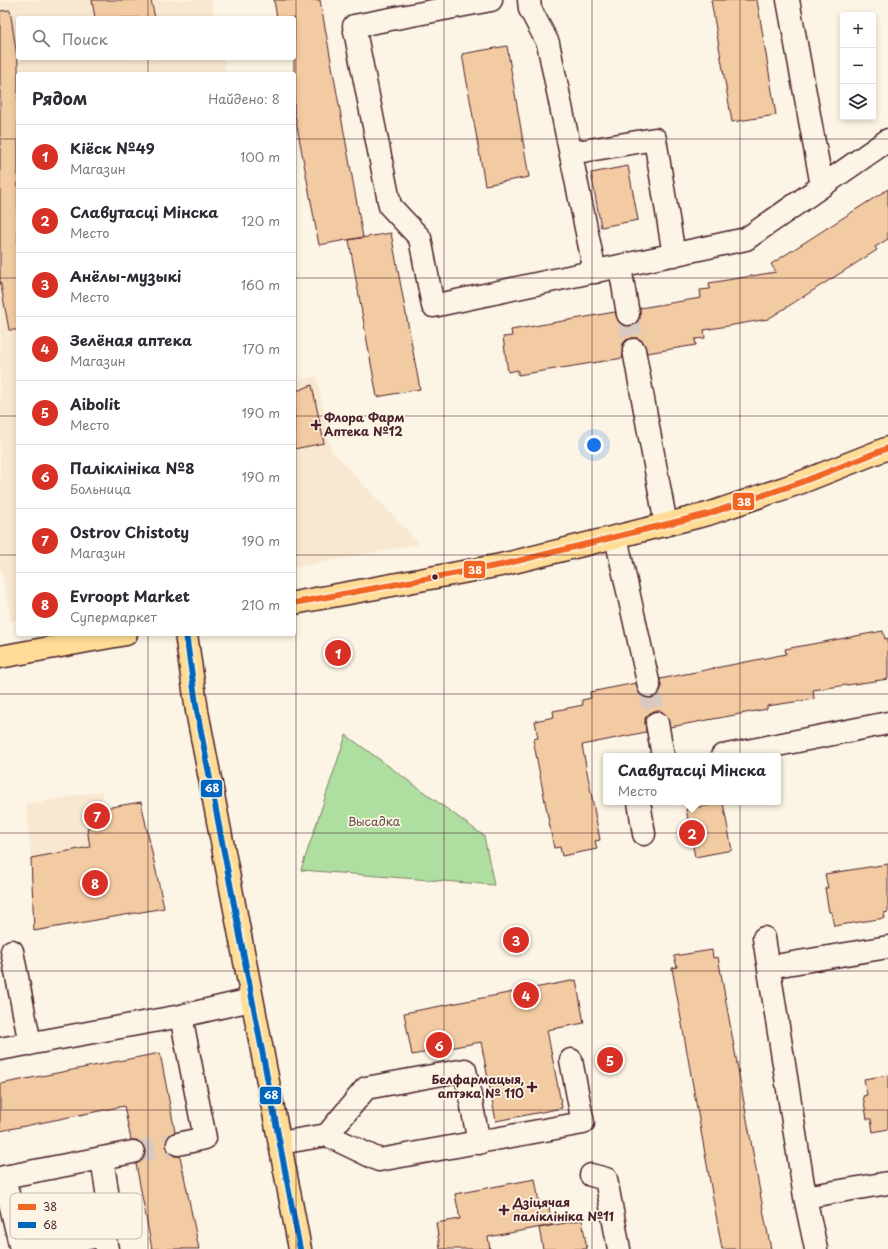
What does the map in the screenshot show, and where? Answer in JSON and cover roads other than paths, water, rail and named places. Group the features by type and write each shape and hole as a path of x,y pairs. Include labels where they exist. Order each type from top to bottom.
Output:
{"main road":[{"path":"296,604 500,565 708,514 759,498 888,448"},
{"path":"0,657 115,636"},
{"path":"186,636 197,711 251,1000 300,1249"}],"lane":[{"path":"491,0 354,26 390,206 420,238 433,306 746,239 888,140"},
{"path":"529,0 530,9 548,43 595,272"},
{"path":"788,0 822,186"},
{"path":"571,153 655,139 674,255"},
{"path":"620,267 628,314"},
{"path":"634,350 666,525"},
{"path":"616,537 649,686"},
{"path":"657,723 662,753"},
{"path":"737,753 888,723"},
{"path":"639,805 644,834"},
{"path":"764,938 805,1197 816,1249"},
{"path":"769,967 888,947"},
{"path":"12,950 30,1044"},
{"path":"0,1049 181,1016 251,1000"},
{"path":"178,1144 205,1138 181,1016"},
{"path":"280,1143 328,1135 379,1160 583,1123 571,1060"},
{"path":"328,1135 366,1088 465,1070 479,1143"},
{"path":"10,1202 4,1177 133,1152"},
{"path":"102,1158 107,1193"},
{"path":"590,1175 606,1179 619,1249"},
{"path":"805,1197 888,1183"},
{"path":"19,1239 21,1249"},
{"path":"34,1249 105,1242"}],"tunnel":[{"path":"628,314 634,350"},
{"path":"649,686 657,723"},
{"path":"133,1152 178,1144"}],"place":[{"name":"Флора Фарм Аптека №12","path":"316,425"},
{"name":"Кіёск №49","path":"338,653"},
{"name":"Ostrov Chistoty","path":"97,816"},
{"name":"Славутасці Мінска","path":"692,833"},
{"name":"Evroopt Market","path":"95,883"},
{"name":"Анёлы-музыкі","path":"516,940"},
{"name":"Зелёная аптека","path":"526,995"},
{"name":"Паліклініка №8","path":"439,1045"},
{"name":"Aibolit","path":"610,1060"},
{"name":"Белфармацыя, аптэка № 110","path":"532,1087"},
{"name":"Дзіцячая паліклініка №11","path":"504,1210"}],"park label":[{"name":"Высадка","path":"374,822"}]}
